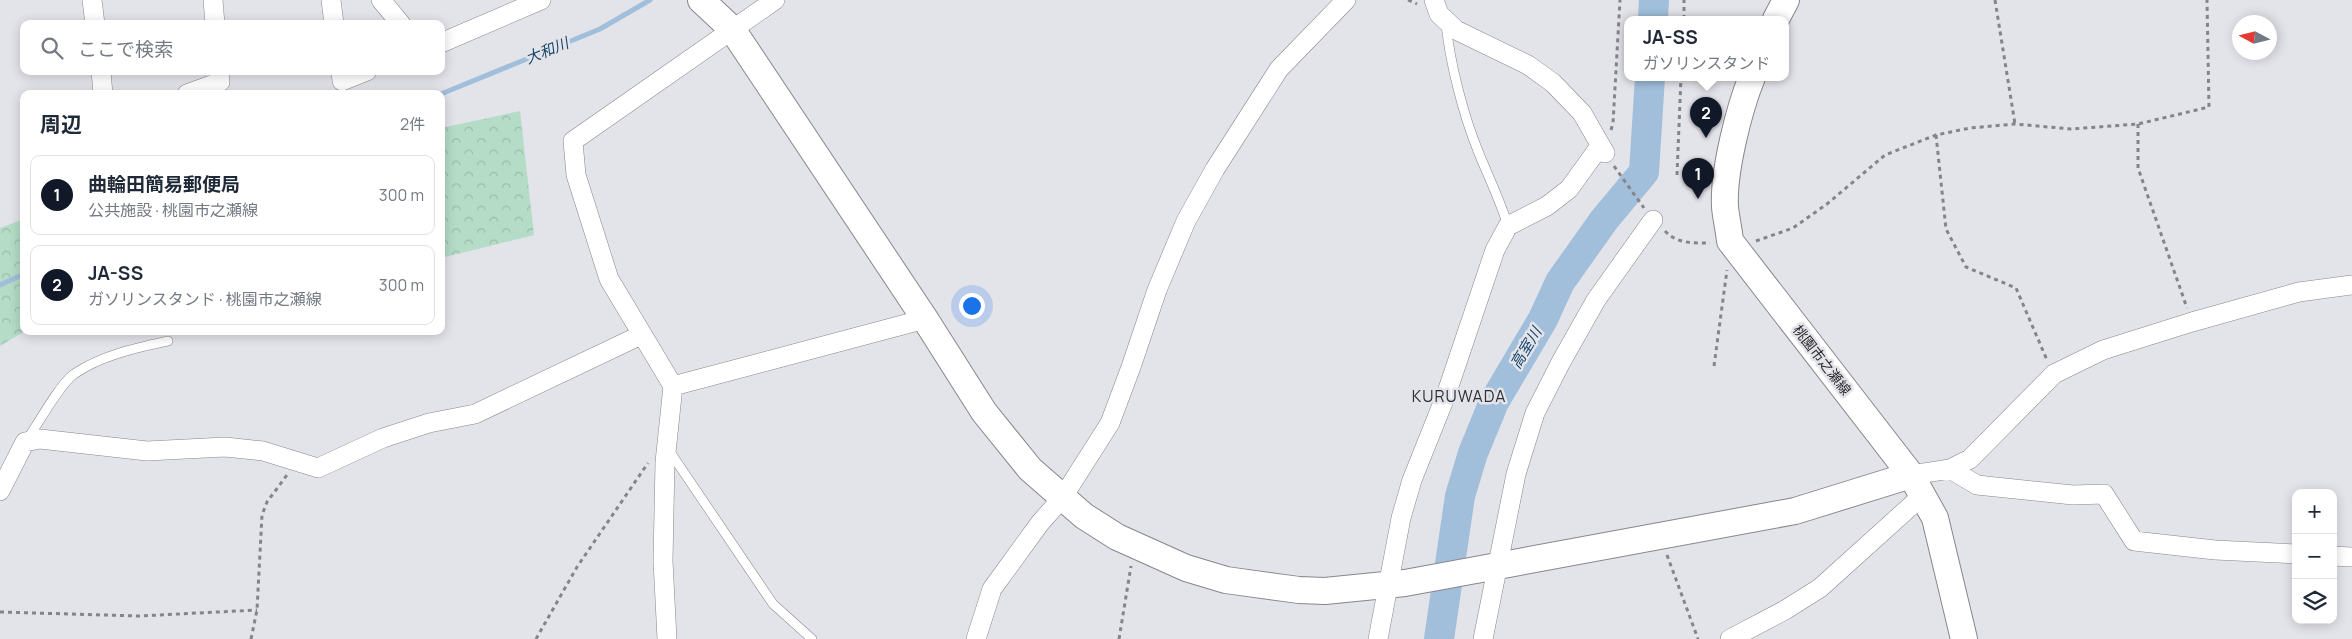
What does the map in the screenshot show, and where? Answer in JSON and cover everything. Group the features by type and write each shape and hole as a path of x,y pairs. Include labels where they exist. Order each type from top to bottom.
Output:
{"street":[{"path":"92,0 94,20"},
{"path":"213,0 215,20"},
{"path":"331,0 334,20"},
{"path":"381,0 398,20"},
{"path":"445,41 541,0"},
{"path":"701,0 727,24 925,319 984,412 1030,469 1084,516 1117,537 1186,568 1226,580 1262,586 1325,591 1397,584 1796,511 1917,485 1970,459 2054,374 2103,350 2192,322 2299,292 2352,285"},
{"path":"667,639 663,561 667,447 673,386 609,279 576,175 573,141 727,24 775,0"},
{"path":"976,639 992,589 1040,524 1063,498 1110,423 1132,367 1156,290 1186,221 1215,169 1279,69 1346,0"},
{"path":"1378,639 1397,584 1401,518 1412,480 1446,395 1495,250 1508,226 1547,206 1569,189 1603,150 1582,113 1553,83 1528,65 1456,30 1439,14 1434,0"},
{"path":"1778,16 1786,0"},
{"path":"101,75 102,90"},
{"path":"198,90 220,82 220,75"},
{"path":"341,75 342,80 356,75"},
{"name":"桃園市之瀬線","path":"1751,81 1738,121 1729,165 1725,206 1730,242 1917,485 1935,518 1964,639"},
{"path":"1483,639 1493,566 1516,474 1535,413 1596,300 1653,219"},
{"path":"673,386 925,319"},
{"path":"0,491 25,442 40,439 147,451 225,448 263,450 318,468 392,435 429,423 475,414 641,335"},
{"path":"1950,469 1977,485 2073,495 2104,494 2134,541 2215,550 2292,554"},
{"path":"1730,639 1785,610 1820,588 1917,485"},
{"path":"2337,556 2352,557"}],"lane":[{"path":"1445,20 1450,55 1477,150 1500,202 1508,226"},
{"path":"25,442 73,375 120,352 168,341"},
{"path":"667,447 719,521 773,604 812,639"}],"path":[{"path":"1620,0 1614,123 1603,150 1653,219 1669,236 1689,244 1757,241 1793,228 1827,204 1885,154 1936,135 1970,128 2014,124 2071,129 2138,124 2209,107 2207,0"},
{"path":"1684,0 1684,16"},
{"path":"1996,0 2014,124"},
{"path":"1677,175 1681,81"},
{"path":"2138,124 2138,168 2192,322"},
{"path":"1936,135 1946,229 1966,267 2016,288 2054,374"},
{"path":"1714,366 1727,270"},
{"path":"536,639 577,567 644,467 667,447"},
{"path":"251,639 257,610 262,515 267,502 297,462"},
{"path":"1660,536 1698,639"},
{"path":"1119,639 1134,545"},
{"path":"0,612 139,616 257,610"}],"green space":[{"path":"520,111 534,235 445,257 445,127"},
{"path":"20,220 20,334 0,346 0,228"}],"waterway":[{"name":"大和川","path":"445,92 600,29 650,0"},
{"name":"高室川","path":"1653,16 1654,0"},
{"name":"高室川","path":"1439,639 1460,496 1473,453 1494,402 1543,319 1560,282 1604,220 1644,172 1650,81"},
{"name":"大和川","path":"0,285 20,276"}],"place":[{"name":"JA-SS","path":"1706,138"},
{"name":"曲輪田簡易郵便局","path":"1698,199"}],"district":[{"name":"KURUWADA","path":"1459,396"}]}
